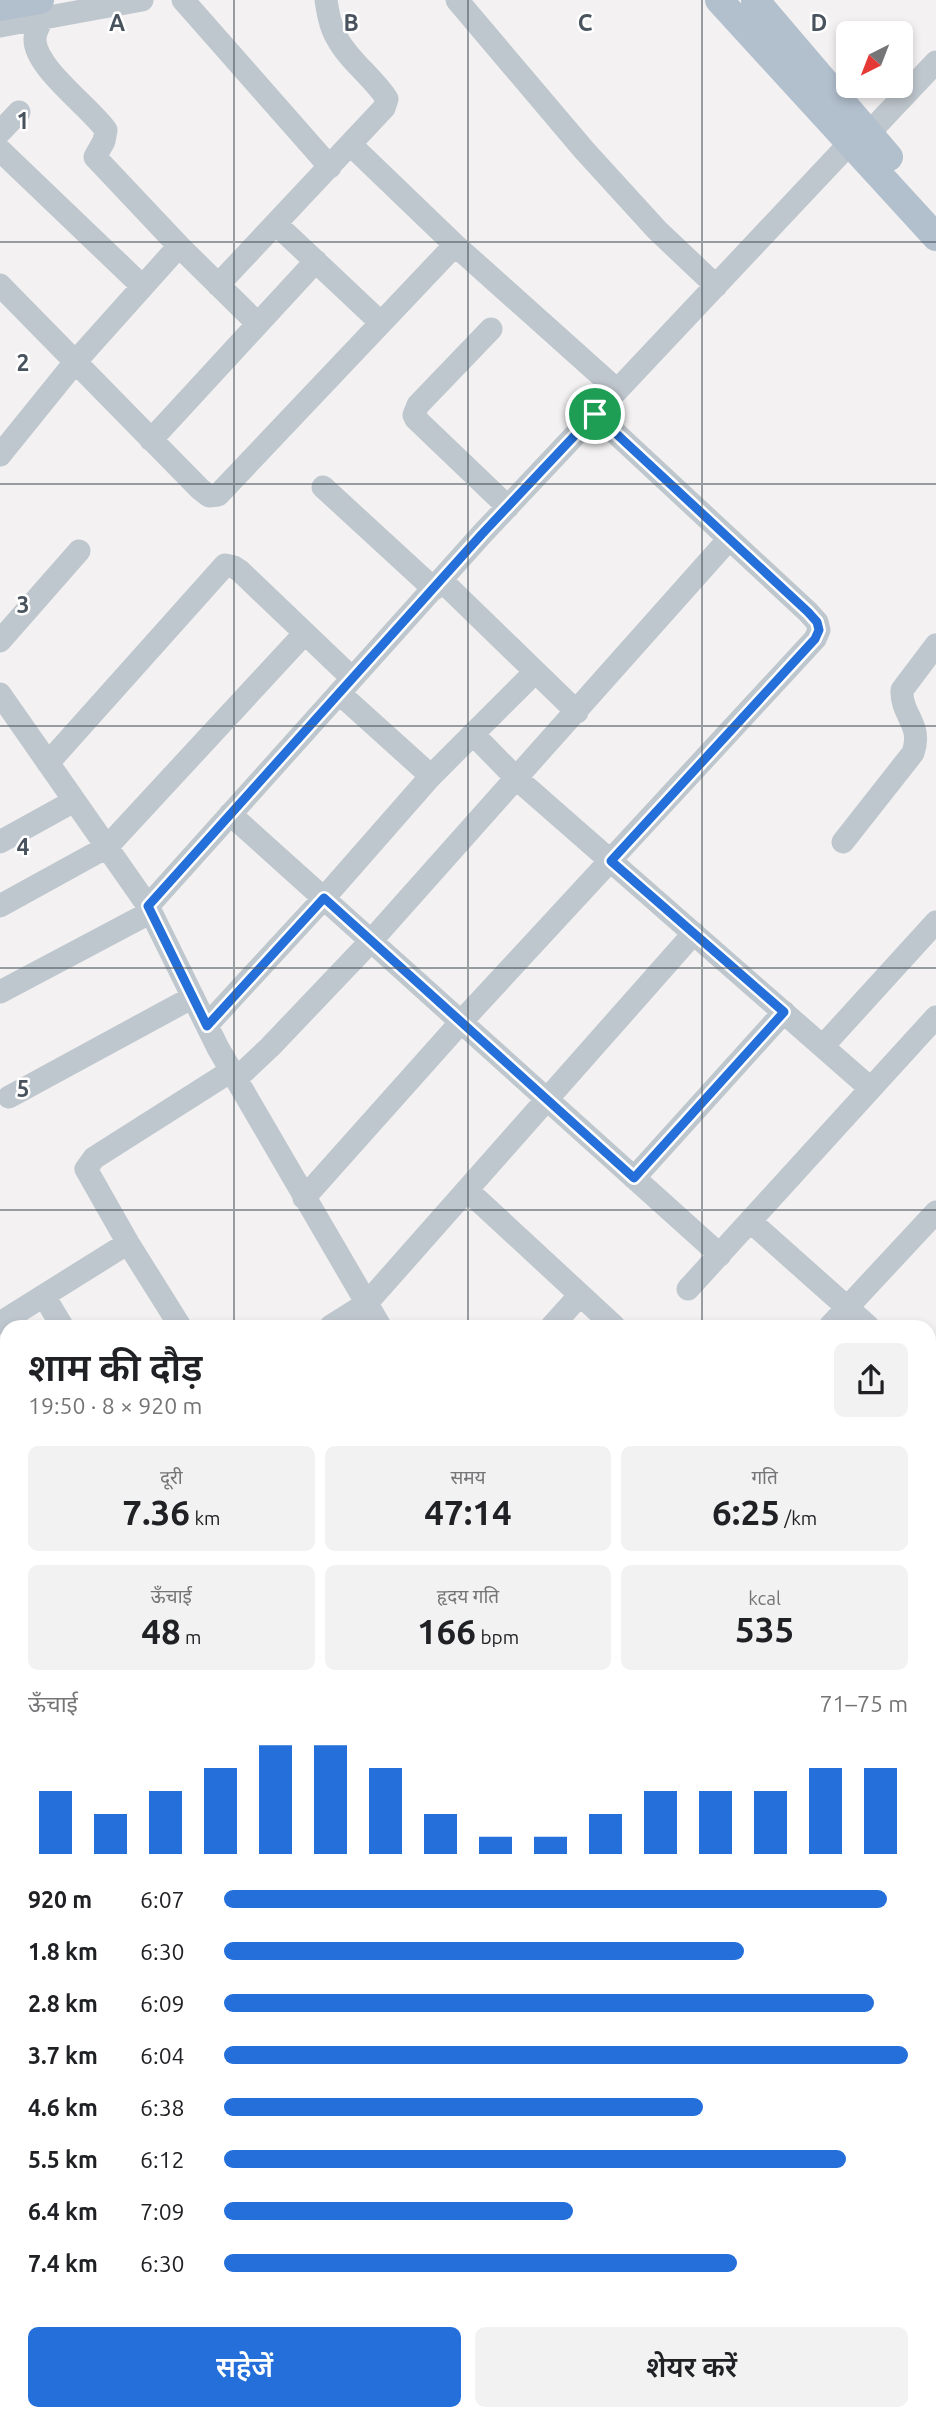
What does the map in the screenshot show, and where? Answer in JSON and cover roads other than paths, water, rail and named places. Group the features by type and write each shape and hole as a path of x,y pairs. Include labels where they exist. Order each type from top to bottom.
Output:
{"main road":[{"path":"719,0 859,139 936,209"},
{"path":"755,0 936,237"},
{"path":"0,7 41,9"}],"street":[{"path":"0,26 41,9 142,0"},
{"path":"183,0 330,167"},
{"path":"218,285 379,115 387,99 337,38 326,0"},
{"path":"457,0 584,150 648,220 716,285"},
{"path":"41,9 35,36 36,48 44,63 106,130 104,141 94,157 258,324"},
{"path":"0,992 149,909 230,814 508,507 716,285 936,62"},
{"path":"0,132 19,112"},
{"path":"351,145 455,245 617,390"},
{"path":"0,150 142,286"},
{"path":"276,224 380,322"},
{"path":"0,285 209,496 218,495 455,245"},
{"path":"0,455 76,361 179,246"},
{"path":"152,440 316,261"},
{"path":"491,329 418,405 414,415 508,507"},
{"path":"304,1198 461,1022 815,639 819,630 817,622 808,612 595,414"},
{"path":"323,487 438,585 577,712"},
{"path":"176,1320 87,1174 87,1166 94,1158 233,1075 270,1047 371,941 729,539"},
{"path":"0,641 79,551"},
{"path":"48,763 225,565 240,571 305,634 346,686 430,776"},
{"path":"0,905 107,847 305,634"},
{"path":"843,842 913,753 917,741 916,732 902,699 902,690 936,645"},
{"path":"207,1026 324,898 430,776 535,672"},
{"path":"3,704 48,763 149,909 233,1075 376,1320"},
{"path":"472,734 516,778 870,1087"},
{"path":"0,842 74,801"},
{"path":"230,814 720,1255"},
{"path":"822,1046 936,922"},
{"path":"341,1320 366,1304 694,933"},
{"path":"9,1097 193,997"},
{"path":"634,1178 784,1012"},
{"path":"688,1289 936,1017"},
{"path":"467,1190 607,1320"},
{"path":"836,1320 936,1212"},
{"path":"750,1221 861,1320"},
{"path":"3,1320 128,1242"},
{"path":"44,1296 58,1320"},
{"path":"558,1320 580,1296"}]}
